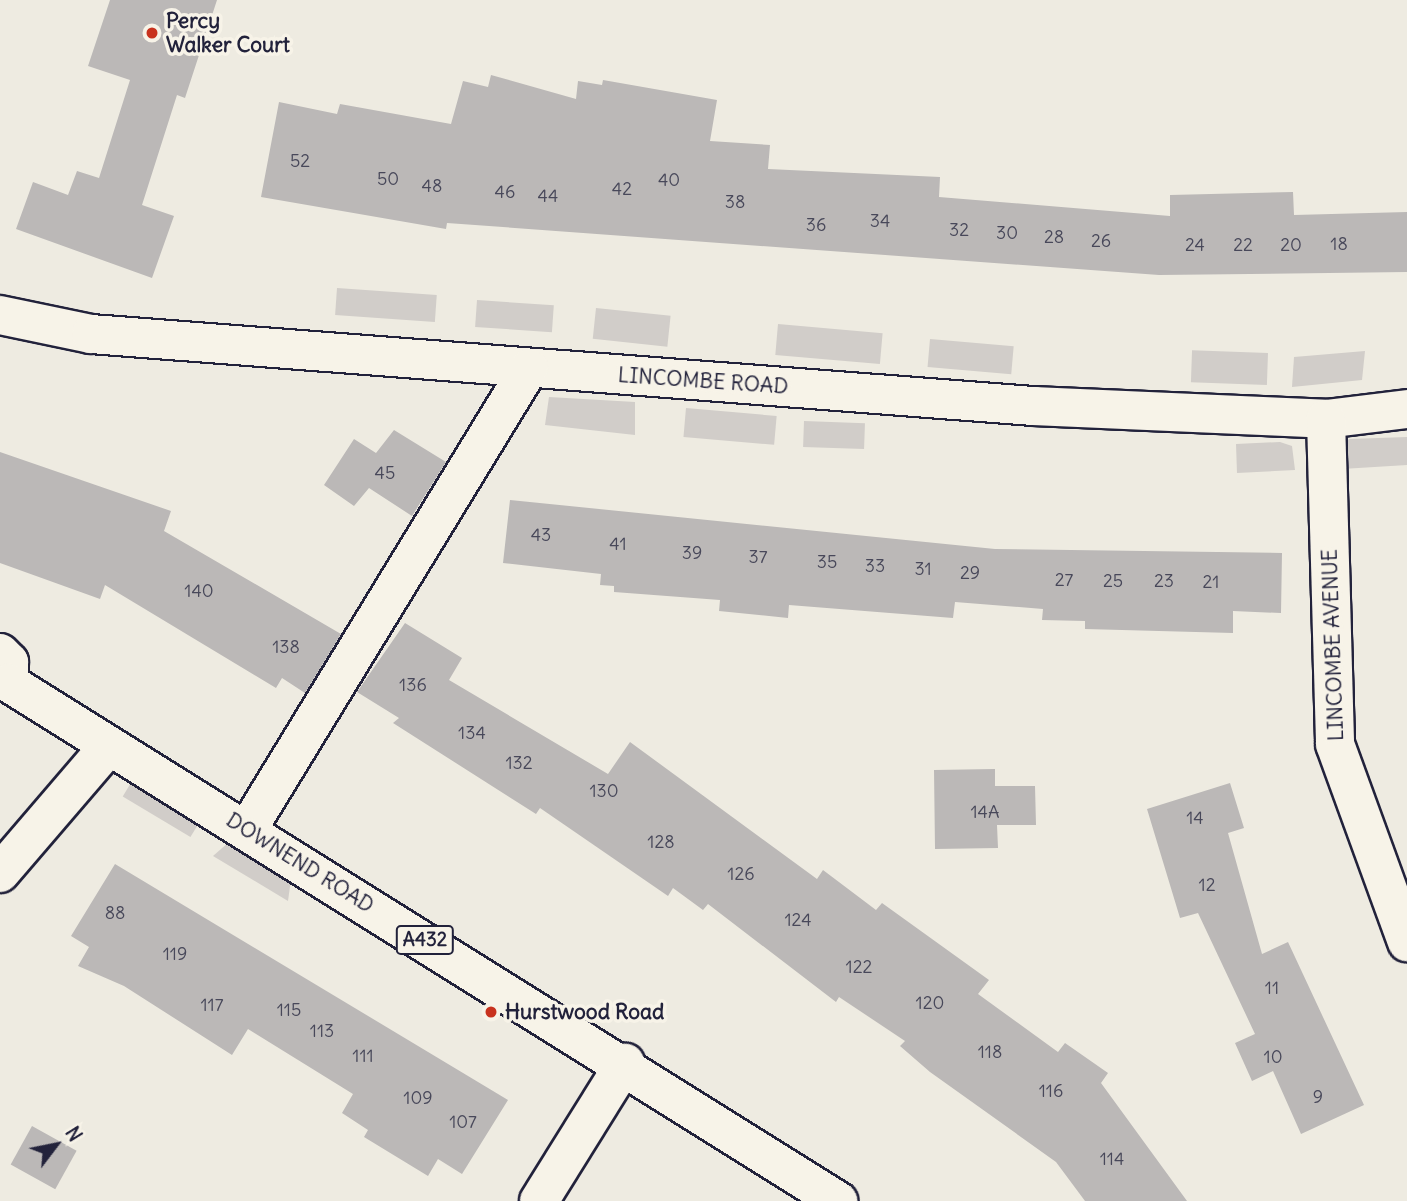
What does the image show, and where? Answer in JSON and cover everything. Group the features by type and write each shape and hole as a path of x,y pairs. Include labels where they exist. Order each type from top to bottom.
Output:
{"street":[{"name":"LINCOMBE ROAD","path":"0,315 91,334 1033,406 1326,419 1407,409"},
{"path":"247,830 529,368"},
{"name":"LINCOMBE AVENUE","path":"1326,419 1335,744 1407,942"},
{"name":"DOWNEND ROAD","path":"3,675 107,748 247,830 625,1063 838,1201"},
{"path":"0,873 107,748"},
{"path":"538,1201 625,1063"}],"shaded area":[{"path":"337,288 437,295 435,322 335,315"},
{"path":"477,300 554,305 552,332 475,327"},
{"path":"596,308 671,316 667,347 593,339"},
{"path":"778,324 883,333 880,364 775,355"},
{"path":"930,339 1014,346 1011,374 928,367"},
{"path":"1192,350 1268,353 1267,385 1191,382"},
{"path":"1365,351 1362,380 1292,387 1294,357"},
{"path":"549,397 635,402 635,435 545,425"},
{"path":"686,408 777,416 774,445 683,437"},
{"path":"804,421 865,423 864,449 803,447"},
{"path":"1407,437 1407,465 1342,469 1341,449 1349,439"},
{"path":"1280,442 1292,446 1295,470 1237,473 1236,444"},
{"path":"132,781 200,822 190,837 123,796"},
{"path":"229,842 291,879 288,901 213,856"}],"building":[{"path":"110,0 217,0 185,98 177,95 142,205 174,216 152,278 16,229 33,182 68,195 77,171 99,178 130,80 88,66"},
{"path":"491,75 576,99 578,81 602,85 603,80 717,100 710,141 770,145 768,169 940,177 939,197 1170,216 1170,195 1293,192 1294,215 1407,212 1407,272 1159,275 447,223 446,229 261,197 279,102 337,114 340,104 451,124 463,81 488,87"},
{"path":"394,430 446,462 412,516 369,488 354,506 324,485 354,439 376,453"},
{"path":"0,452 171,511 164,531 341,634 305,693 282,678 276,688 105,585 100,599 0,563"},
{"path":"510,500 995,549 1282,553 1281,613 1233,611 1233,633 1085,629 1085,621 1042,620 1043,609 955,602 953,618 789,605 788,618 719,611 720,600 614,592 614,586 600,585 601,574 503,563"},
{"path":"405,623 462,658 449,680 608,774 630,742 817,879 823,870 876,910 882,903 989,980 978,994 1058,1052 1065,1043 1108,1073 1101,1083 1187,1201 1085,1201 1056,1162 930,1072 900,1046 905,1041 839,997 836,1002 708,904 703,910 673,888 668,896 540,808 536,814 393,723 399,718 357,692"},
{"path":"995,769 995,786 1035,786 1036,825 997,825 998,848 935,849 934,770"},
{"path":"1230,783 1244,828 1228,833 1262,954 1288,942 1364,1105 1301,1134 1273,1071 1252,1081 1235,1043 1255,1034 1198,913 1180,918 1147,809"},
{"path":"115,864 508,1100 462,1174 438,1159 428,1176 364,1137 368,1130 342,1113 353,1094 248,1029 232,1055 124,986 78,966 89,947 71,936"},
{"path":"32,1126 77,1151 55,1189 11,1164"}],"place":[{"name":"Percy Walker Court","path":"152,33"},
{"name":"Hurstwood Road","path":"491,1012"}]}
